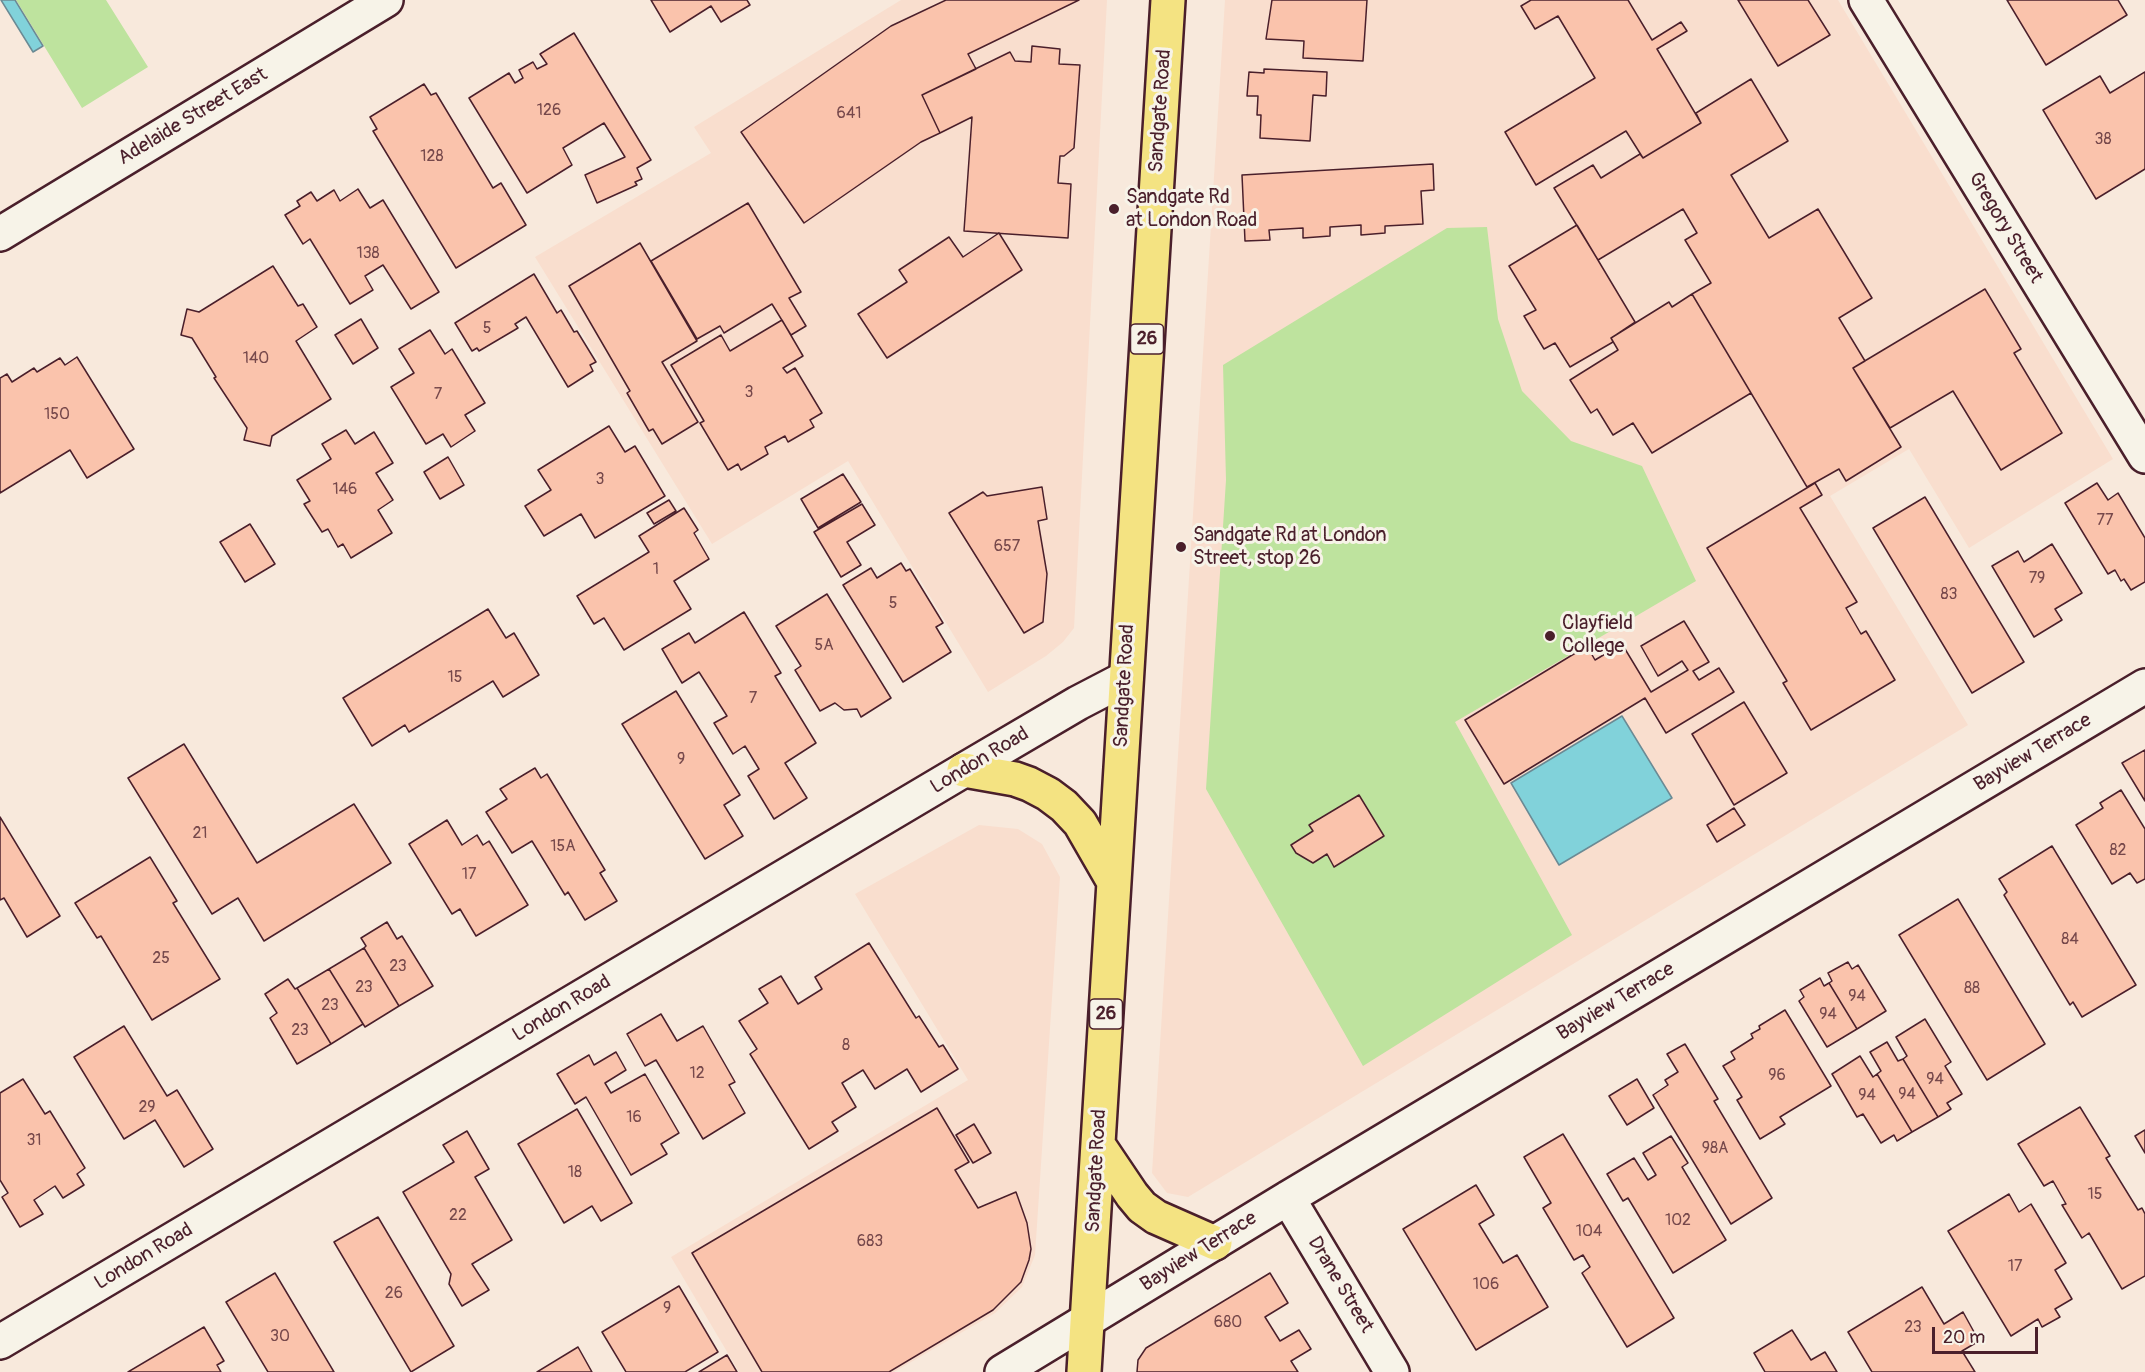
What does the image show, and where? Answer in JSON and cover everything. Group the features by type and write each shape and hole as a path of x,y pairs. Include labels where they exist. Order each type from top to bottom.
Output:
{"highway":[{"name":"Sandgate Road","path":"1084,1372 1168,0"},
{"path":"964,770 1015,779 1048,794 1064,806 1080,823 1114,882"},
{"path":"1098,1146 1142,1207 1164,1221 1215,1243"}],"street":[{"name":"Adelaide Street East","path":"0,234 386,0"},
{"name":"Gregory Street","path":"1866,0 2145,456"},
{"name":"London Road","path":"0,1342 964,770 1078,703 1126,678"},
{"name":"Bayview Terrace","path":"1002,1372 1288,1198 2145,686"},
{"name":"Drane Street","path":"1288,1198 1392,1372"}],"shaded area":[{"path":"901,0 1107,0 1074,628 1063,642 1046,656 988,692 848,461 712,544 535,257 711,153 694,127"},
{"name":"Clayfield College","path":"1225,0 1838,0 2113,459 1969,548 1909,449 1830,496 1968,725 1188,1197 1167,1193 1152,1173"},
{"path":"979,825 1018,829 1042,844 1060,877 1035,1255 1022,1287 995,1313 894,1372 739,1372 671,1257 968,1080 855,894"}],"green space":[{"path":"16,0 106,0 148,67 82,108"},
{"path":"1487,227 1498,319 1522,391 1571,441 1642,466 1696,581 1455,722 1572,935 1363,1066 1206,789 1226,480 1223,365 1447,228"}],"water":[{"path":"1,0 15,0 43,46 33,52"},
{"path":"1622,716 1672,798 1559,865 1511,783"}],"building":[{"path":"651,0 747,0 750,5 721,22 711,6 670,32"},
{"path":"946,0 1079,0 968,54 976,69 922,95 940,133 921,142 804,223 741,132 891,26"},
{"path":"1272,0 1367,0 1363,61 1303,58 1304,41 1266,39"},
{"path":"1531,0 1628,0 1652,40 1681,22 1687,31 1657,49 1701,123 1643,158 1626,131 1536,185 1505,132 1595,78 1558,16 1535,29 1521,6"},
{"path":"1738,0 1808,0 1830,35 1778,66"},
{"path":"2007,0 2118,0 2127,15 2046,65"},
{"path":"574,33 651,160 637,168 642,179 635,182 637,185 597,203 585,175 625,157 604,123 563,148 572,165 527,193 469,98 509,73 515,83 523,78 519,70 533,62 537,69 547,64 540,54"},
{"path":"1032,46 1060,49 1059,64 1080,65 1074,148 1064,156 1060,156 1058,183 1071,184 1068,238 964,231 972,117 940,133 922,95 1010,52 1015,61 1031,62"},
{"path":"1264,69 1327,72 1326,96 1313,95 1310,141 1260,138 1261,115 1257,115 1258,96 1247,96 1249,72 1264,73"},
{"path":"2145,72 2145,169 2096,199 2043,110 2100,76 2110,93"},
{"path":"1751,79 1788,141 1731,175 1769,238 1818,209 1872,298 1839,318 1865,361 1853,368 1901,447 1846,481 1839,469 1807,487 1692,294 1711,283 1685,240 1697,233 1683,209 1598,260 1554,188 1593,165 1601,178 1640,154 1643,158 1701,123 1696,113"},
{"path":"424,84 431,95 436,93 493,188 501,183 526,225 456,268 373,131 377,129 370,117"},
{"path":"1433,164 1434,190 1421,191 1423,224 1385,226 1385,233 1361,235 1361,225 1330,227 1330,236 1303,238 1303,228 1269,230 1270,240 1245,241 1242,175"},
{"path":"358,189 370,208 383,200 439,292 411,309 383,265 365,276 373,290 350,304 310,239 303,244 285,215 300,206 297,201 311,192 317,201 334,190 340,201"},
{"path":"748,203 801,292 789,298 806,326 791,335 772,304 724,333 720,326 697,339 651,261"},
{"path":"1577,225 1635,322 1611,338 1613,342 1570,367 1555,343 1544,349 1524,316 1536,310 1509,266"},
{"path":"999,233 1022,270 887,358 858,314 907,282 899,270 949,237 963,257"},
{"path":"640,243 697,341 662,362 698,422 662,444 653,429 649,431 627,393 630,391 569,286"},
{"path":"273,266 298,306 303,304 317,327 296,341 331,399 272,436 270,446 244,440 247,428 214,378 216,377 192,338 181,335 187,309 199,312"},
{"path":"534,274 557,313 561,310 596,362 590,365 593,371 568,387 526,317 515,324 518,328 479,351 477,348 472,351 455,323"},
{"path":"1985,289 2021,349 2014,353 2062,433 2001,470 1953,391 1890,428 1853,368"},
{"path":"1692,294 1751,393 1652,453 1633,423 1613,435 1597,409 1591,413 1570,380 1618,350 1611,338 1669,302 1672,307"},
{"path":"361,319 378,348 353,364 335,335"},
{"path":"782,320 803,356 783,368 787,373 795,368 822,413 810,420 814,427 788,442 785,436 765,447 768,454 741,470 738,464 728,470 700,423 704,421 671,365 721,335 730,351"},
{"path":"430,330 445,354 452,349 485,403 465,415 475,431 451,447 443,434 426,444 391,387 414,373 399,349"},
{"path":"77,357 134,449 87,478 70,450 0,493 0,378 7,374 12,382 34,368 37,372 60,358 65,365"},
{"path":"609,426 625,452 635,446 665,496 595,538 581,514 544,536 525,506 551,490 538,470"},
{"path":"346,430 355,444 374,432 393,463 376,473 393,500 378,510 392,533 351,558 343,544 338,547 328,529 322,532 304,504 310,501 297,480 331,459 322,444"},
{"path":"448,457 464,485 440,499 424,472"},
{"path":"843,474 861,502 818,528 801,499"},
{"path":"1815,483 1822,495 1800,508 1857,602 1846,608 1861,634 1866,631 1895,680 1811,730 1783,683 1787,681 1707,548"},
{"path":"2097,483 2108,500 2118,493 2145,538 2145,582 2131,590 2124,579 2121,581 2115,570 2108,574 2065,503"},
{"path":"1042,487 1047,519 1038,521 1047,574 1043,622 1024,633 949,513 983,492 987,496"},
{"path":"1925,497 2024,662 1972,693 1873,528"},
{"path":"669,500 676,511 654,524 647,513"},
{"path":"862,504 875,525 847,542 861,565 841,577 814,532"},
{"path":"684,508 698,530 694,533 709,559 674,581 691,609 624,650 604,618 594,624 577,596 649,552 639,536"},
{"path":"250,524 275,564 245,582 220,542"},
{"path":"2052,544 2082,593 2055,609 2062,620 2034,637 1992,566 2018,551 2024,562"},
{"path":"901,563 906,571 910,569 943,623 936,627 951,652 903,682 843,585 871,568 877,578"},
{"path":"827,594 891,698 861,717 857,709 844,710 835,703 820,711 795,670 801,666 776,626"},
{"path":"488,609 506,638 514,633 539,675 503,697 493,681 409,732 405,725 372,746 343,698"},
{"path":"744,612 781,673 775,676 816,743 785,763 807,798 774,819 748,776 759,769 745,746 733,754 714,723 727,716 699,672 682,683 662,649 689,633 695,643"},
{"path":"1684,621 1709,662 1693,671 1699,680 1719,668 1734,692 1666,733 1645,698 1504,784 1465,720 1587,646 1595,660 1622,644 1651,692 1688,670 1682,661 1658,676 1641,646"},
{"path":"676,691 740,795 724,805 743,836 705,859 622,724"},
{"path":"1744,702 1787,773 1734,805 1692,734"},
{"path":"184,744 257,863 354,804 391,863 264,941 238,898 212,914 128,778"},
{"path":"2145,750 2145,801 2122,763"},
{"path":"535,768 541,778 547,774 605,870 600,873 617,901 585,920 568,892 565,895 532,841 512,853 486,812 507,799 500,789"},
{"path":"2121,790 2145,829 2145,879 2137,883 2130,873 2112,884 2076,825 2103,808 2100,803"},
{"path":"1359,795 1384,836 1334,867 1327,854 1313,863 1296,853 1291,845 1313,831 1309,825"},
{"path":"1734,808 1745,825 1717,842 1707,825"},
{"path":"0,817 60,916 27,937 4,898 0,900"},
{"path":"447,820 462,845 477,835 483,845 489,841 528,905 476,936 460,909 452,914 409,844"},
{"path":"2052,846 2136,985 2082,1017 2073,1002 2070,1005 2004,895 2007,892 1999,879"},
{"path":"150,857 177,901 173,903 220,979 152,1020 101,936 97,938 75,903"},
{"path":"1958,899 2045,1044 1987,1080 1899,935"},
{"path":"387,922 397,939 402,936 433,986 399,1006 364,948 366,946 361,938"},
{"path":"869,943 916,1018 919,1016 939,1047 943,1045 958,1069 921,1092 907,1069 875,1089 863,1070 842,1083 856,1107 832,1122 838,1131 809,1149 750,1054 757,1049 739,1021 768,1003 759,989 781,976 798,1004 822,989 815,977"},
{"path":"364,948 399,1006 365,1027 329,969"},
{"path":"1848,962 1852,969 1858,965 1886,1011 1857,1029 1829,983 1832,981 1828,973"},
{"path":"329,969 363,1024 331,1044 297,988"},
{"path":"1820,978 1824,986 1829,983 1857,1029 1827,1047 1799,1001 1804,997 1800,990"},
{"path":"288,979 295,989 297,988 331,1044 297,1064 270,1018 277,1013 265,994"},
{"path":"1785,1010 1831,1086 1780,1117 1785,1124 1760,1139 1737,1100 1742,1097 1723,1066 1735,1059 1731,1052 1753,1038 1751,1034 1760,1029 1759,1026"},
{"path":"661,1014 677,1041 703,1026 735,1082 729,1085 745,1113 703,1139 656,1060 645,1066 627,1034"},
{"path":"1925,1019 1951,1062 1945,1066 1962,1094 1947,1103 1951,1109 1938,1117 1903,1059 1907,1056 1896,1037"},
{"path":"124,1026 167,1096 177,1090 213,1149 184,1167 155,1120 124,1139 74,1057"},
{"path":"1887,1042 1898,1061 1903,1059 1938,1117 1912,1132 1877,1074 1881,1071 1870,1052"},
{"path":"1685,1044 1718,1099 1714,1101 1772,1198 1731,1224 1653,1095 1668,1085 1665,1080 1678,1072 1667,1054"},
{"path":"616,1052 626,1070 605,1083 611,1093 645,1074 679,1133 661,1144 667,1154 631,1175 586,1097 575,1104 557,1074 589,1055 594,1065"},
{"path":"1860,1056 1873,1077 1877,1074 1912,1132 1897,1141 1894,1135 1881,1143 1863,1114 1857,1117 1832,1074"},
{"path":"23,1079 45,1114 50,1111 85,1168 77,1174 84,1185 63,1198 55,1186 34,1200 43,1214 20,1227 2,1197 8,1193 0,1180 0,1093"},
{"path":"1637,1079 1654,1108 1627,1125 1609,1096"},
{"path":"2080,1107 2110,1156 2106,1158 2138,1210 2142,1208 2145,1214 2145,1276 2122,1289 2089,1233 2082,1238 2062,1205 2066,1204 2053,1181 2044,1186 2018,1144"},
{"path":"937,1108 969,1162 955,1170 978,1208 1016,1192 1027,1223 1031,1249 1021,1282 993,1310 889,1372 762,1372 692,1253"},
{"path":"577,1109 632,1203 601,1221 592,1206 564,1223 518,1144"},
{"path":"974,1124 991,1153 973,1163 956,1135"},
{"path":"2145,1130 2145,1153 2135,1136"},
{"path":"467,1131 489,1169 475,1177 512,1240 472,1264 489,1290 462,1306 449,1284 451,1274 403,1192 454,1162 443,1145"},
{"path":"1563,1134 1674,1318 1627,1347 1582,1273 1590,1267 1583,1255 1574,1260 1543,1208 1551,1203 1524,1157"},
{"path":"1671,1136 1688,1163 1682,1167 1726,1240 1673,1273 1628,1198 1623,1201 1607,1174 1634,1158 1648,1180 1656,1175 1643,1153"},
{"path":"1476,1185 1494,1215 1479,1224 1503,1263 1517,1255 1548,1307 1476,1350 1403,1229"},
{"path":"2009,1194 2019,1212 2031,1204 2066,1263 2055,1270 2072,1299 2055,1309 2060,1317 2042,1327 2038,1319 2011,1336 1948,1231"},
{"path":"378,1217 454,1346 411,1372 334,1242"},
{"path":"275,1273 334,1372 268,1372 226,1302"},
{"path":"1270,1273 1288,1303 1265,1317 1280,1341 1299,1330 1311,1349 1291,1361 1298,1372 1137,1372 1138,1360 1146,1348"},
{"path":"679,1286 718,1352 685,1372 626,1372 602,1332"},
{"path":"1922,1287 1944,1324 1963,1312 1979,1341 1962,1351 1975,1372 1872,1372 1848,1332"},
{"path":"204,1327 224,1361 217,1365 221,1372 128,1372"},
{"path":"1792,1330 1811,1360 1825,1352 1837,1372 1765,1372 1754,1353"},
{"path":"578,1347 592,1372 537,1372"},
{"path":"727,1355 737,1372 699,1372"}],"place":[{"name":"Sandgate Rd at London Road","path":"1114,209"},
{"name":"Sandgate Rd at London Street, stop 26","path":"1181,547"},
{"name":"Clayfield College","path":"1550,636"}]}
